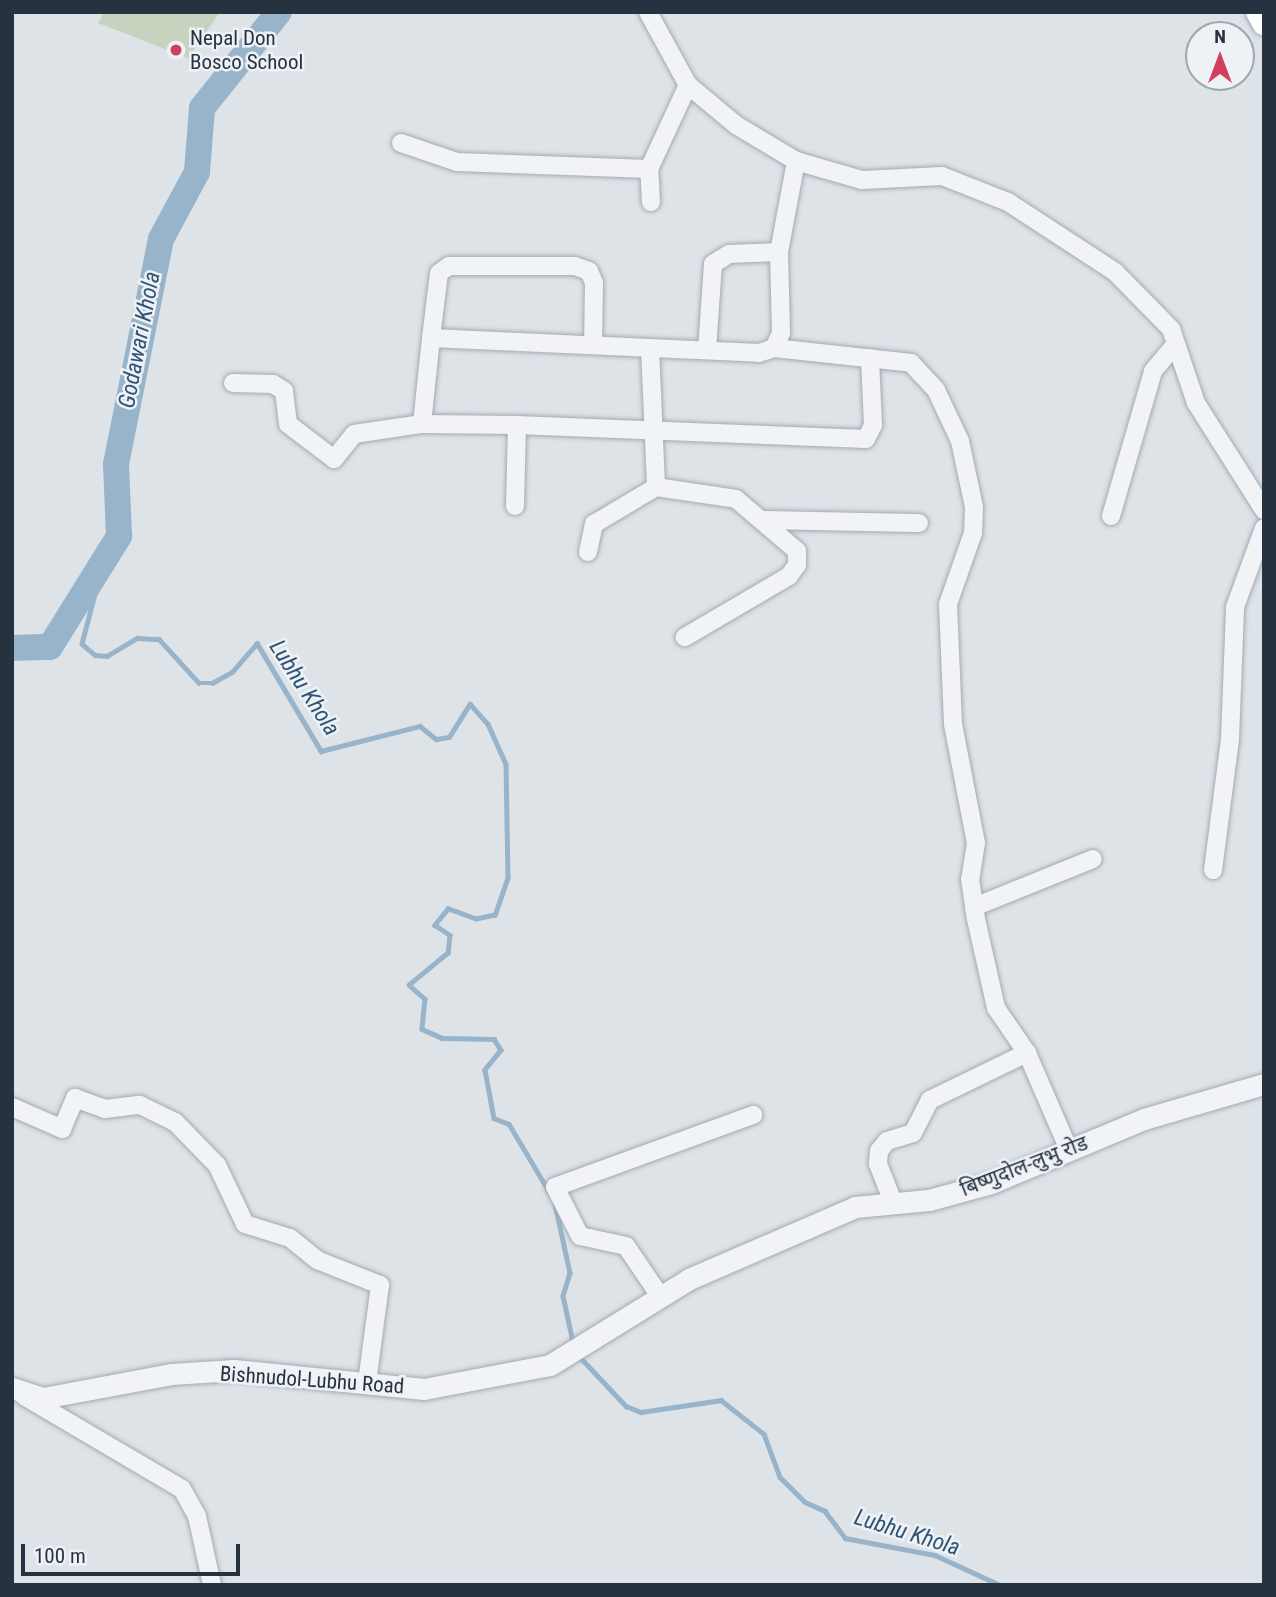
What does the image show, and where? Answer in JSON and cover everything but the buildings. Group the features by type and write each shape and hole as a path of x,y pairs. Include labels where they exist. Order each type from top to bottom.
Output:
{"main road":[{"path":"1258,12 1264,23"}],"street":[{"path":"648,12 688,85 736,125 796,161 862,180 942,176 1008,202 1115,272 1171,329 1196,403 1264,510"},
{"path":"651,202 649,169 688,85"},
{"path":"401,143 457,162 649,169"},
{"path":"774,348 780,332 779,252 796,161"},
{"path":"707,350 713,264 729,254 779,252"},
{"path":"422,424 439,272 449,266 575,266 589,271 594,284 593,345"},
{"path":"431,338 759,354 774,348 911,363 936,390 960,441 974,507 973,533 948,604 953,724 975,843 970,879 974,907 996,1008 1027,1053 1069,1150"},
{"path":"1111,516 1153,371 1176,344"},
{"path":"650,348 656,487"},
{"path":"233,383 273,384 284,391 288,424 334,459 354,434 422,424 517,425 866,439 873,425 870,358"},
{"path":"515,506 517,425"},
{"path":"588,551 594,524 656,487 736,499 797,551 797,565 789,576 685,637"},
{"path":"761,520 919,523"},
{"path":"1213,870 1230,739 1235,607 1264,528"},
{"path":"974,907 1093,859"},
{"path":"893,1202 878,1164 878,1152 887,1142 914,1133 930,1100 1027,1053"},
{"name":"बिष्णुदोल-लुभु रोड","path":"562,1357 592,1343 660,1296 855,1207 929,1200 991,1182 1144,1119 1264,1084"},
{"path":"12,1107 62,1129 75,1098 105,1109 140,1105 175,1122 217,1165 245,1224 290,1238 317,1260 380,1285 367,1382"},
{"path":"660,1296 626,1246 580,1236 555,1187 753,1115"},
{"name":"Bishnudol-Lubhu Road","path":"15,1390 43,1398 171,1374 234,1370 424,1389 562,1357"},
{"path":"15,1390 182,1489 197,1516 212,1585"}],"green space":[{"name":"Nepal Don Bosco School","path":"104,12 220,12 188,58 98,23"}],"waterway":[{"name":"Godawari Khola","path":"12,648 50,647 119,536 116,464 161,239 197,172 202,108 279,12"},
{"name":"Lubhu Khola","path":"101,571 82,644 95,655 107,656 137,638 159,639 199,683 212,683 232,672 257,643 321,751 420,726 436,739 449,737 470,704 488,724 506,764 508,878 495,915 476,919 448,909 435,925 450,935 448,953 409,985 425,999 422,1029 442,1038 494,1039 501,1050 485,1070 494,1118 509,1124 550,1193"},
{"name":"Lubhu Khola","path":"555,1204 570,1273 563,1296 573,1342"},
{"name":"Lubhu Khola","path":"579,1356 626,1406 641,1412 721,1400 764,1434 780,1477 805,1502 825,1511 845,1538 935,1555 1000,1585"}],"place":[{"name":"Nepal Don Bosco School","path":"176,50"}]}
